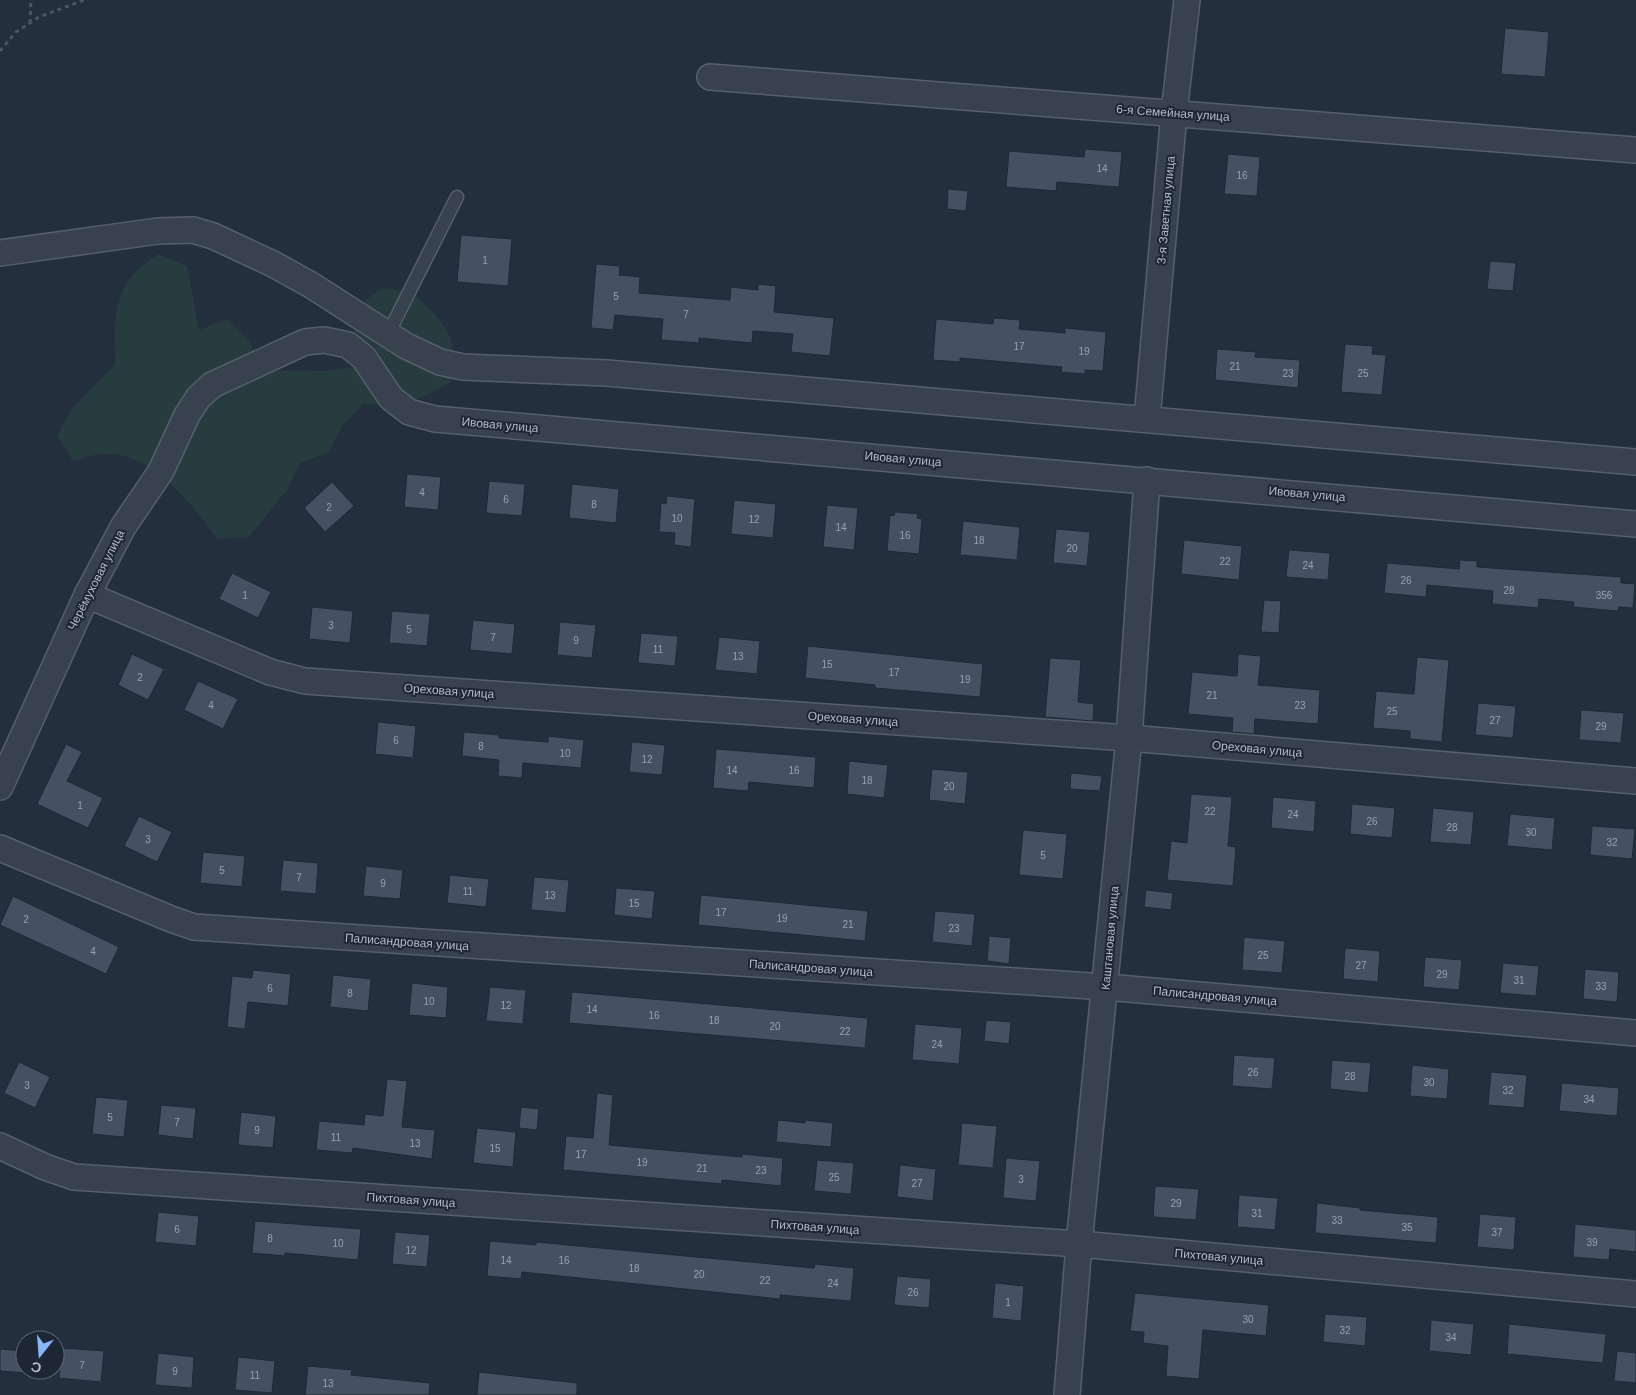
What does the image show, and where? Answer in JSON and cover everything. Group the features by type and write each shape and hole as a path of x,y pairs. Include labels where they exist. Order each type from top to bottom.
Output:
{"street":[{"name":"3-я Заветная улица","path":"1147,419 1174,113 1187,0"},
{"name":"6-я Семейная улица","path":"710,77 1636,150"},
{"path":"0,253 158,231 193,230 213,236 273,264 311,285 388,334 440,362 463,367 607,373 1636,462"},
{"name":"Ивовая улица","path":"212,385 305,342 324,340 348,345 364,358 392,398 409,412 435,419 1636,524"},
{"name":"Черёмуховая улица","path":"0,787 87,594 123,527 161,472 187,415 198,398 212,385"},
{"name":"Каштановая улица","path":"1067,1395 1079,1244 1106,987 1129,738 1147,480"},
{"name":"Ореховая улица","path":"87,594 270,672 305,681 1129,738 1636,781"},
{"name":"Палисандровая улица","path":"0,848 194,927 1106,987 1636,1033"},
{"name":"Пихтовая улица","path":"0,1146 44,1168 74,1177 1079,1244 1636,1294"}],"lane":[{"path":"388,334 457,196"}],"path":[{"path":"30,24 31,0"},
{"path":"0,50 16,32 39,17 84,0"}],"green space":[{"path":"158,254 187,266 199,330 227,319 250,341 261,370 323,371 354,367 355,308 382,288 413,292 441,323 451,341 453,366 450,383 428,395 408,402 388,405 363,404 342,426 329,452 300,463 287,490 249,537 218,539 183,496 154,470 138,461 121,455 99,454 73,461 57,436 71,410 116,363 115,328 118,305 122,294 134,274"}],"building":[{"path":"1505,28 1549,32 1545,77 1501,74"},
{"path":"1085,149 1122,152 1119,187 1057,182 1056,191 1006,187 1009,151 1084,157"},
{"path":"1228,154 1260,157 1257,196 1224,194"},
{"path":"948,189 968,191 966,211 947,209"},
{"path":"461,235 512,239 508,286 457,282"},
{"path":"1490,261 1516,263 1513,291 1487,289"},
{"path":"596,264 620,266 619,275 640,277 639,293 730,300 731,287 758,290 758,284 776,286 774,312 834,318 830,356 791,352 793,334 753,331 752,343 699,338 699,343 661,340 663,319 615,315 613,330 591,328"},
{"path":"994,318 1020,320 1019,329 1065,333 1065,328 1106,332 1103,371 1085,370 1085,374 1061,372 1062,367 960,358 960,362 933,360 936,319 993,324"},
{"path":"1345,344 1373,346 1372,354 1386,355 1382,395 1341,392"},
{"path":"1217,349 1256,352 1255,357 1300,360 1298,388 1215,380"},
{"path":"407,474 441,477 438,510 404,507"},
{"path":"489,481 525,484 522,516 486,513"},
{"path":"332,482 354,506 325,532 304,508"},
{"path":"572,484 619,489 616,523 569,518"},
{"path":"667,496 695,499 691,547 674,545 675,533 659,532 661,503 666,504"},
{"path":"734,500 776,504 773,538 731,534"},
{"path":"827,505 858,508 854,550 823,547"},
{"path":"895,512 918,514 917,518 922,519 919,554 887,551 890,515 894,516"},
{"path":"963,521 1020,527 1017,560 960,555"},
{"path":"1056,529 1090,532 1087,566 1053,563"},
{"path":"1184,540 1242,546 1239,580 1181,574"},
{"path":"1289,550 1330,553 1328,580 1286,577"},
{"path":"1460,560 1477,561 1477,567 1621,577 1621,583 1635,584 1633,608 1619,607 1618,611 1573,607 1574,602 1539,599 1538,608 1492,604 1493,591 1427,585 1426,597 1384,593 1387,563 1459,569"},
{"path":"232,573 271,592 258,618 219,599"},
{"path":"1264,600 1281,601 1279,633 1261,632"},
{"path":"312,607 353,611 350,643 309,639"},
{"path":"392,611 430,614 427,646 389,643"},
{"path":"473,620 515,624 512,654 470,650"},
{"path":"560,622 596,625 592,658 557,655"},
{"path":"641,633 678,636 675,666 638,663"},
{"path":"719,637 760,641 757,674 715,670"},
{"path":"808,646 983,664 980,697 875,688 875,685 805,678"},
{"path":"132,654 164,669 148,700 118,685"},
{"path":"1238,654 1261,656 1258,685 1320,690 1318,724 1255,719 1254,734 1232,732 1233,718 1188,714 1192,672 1237,676"},
{"path":"1417,657 1449,660 1442,742 1410,739 1410,731 1373,728 1376,691 1414,694"},
{"path":"1050,658 1081,660 1078,702 1094,704 1093,721 1045,717"},
{"path":"198,681 238,699 223,729 184,710"},
{"path":"1478,703 1516,706 1513,738 1475,735"},
{"path":"1581,710 1624,713 1621,743 1579,740"},
{"path":"378,722 416,726 413,758 375,754"},
{"path":"464,732 499,735 499,738 548,742 548,736 584,740 581,768 523,763 522,778 498,776 499,760 462,756"},
{"path":"632,742 665,745 662,775 629,772"},
{"path":"66,744 82,752 67,781 103,798 88,828 37,804"},
{"path":"716,749 816,757 814,788 749,782 748,791 713,788"},
{"path":"849,761 888,765 884,798 847,794"},
{"path":"932,769 968,772 965,804 929,800"},
{"path":"1071,773 1102,776 1100,791 1070,789"},
{"path":"1191,794 1232,797 1228,846 1236,847 1233,886 1167,880 1171,841 1187,843"},
{"path":"1273,797 1316,801 1314,832 1271,828"},
{"path":"1352,804 1395,808 1392,838 1350,834"},
{"path":"1433,808 1474,812 1471,845 1430,842"},
{"path":"1510,814 1555,818 1552,850 1507,846"},
{"path":"139,816 172,832 157,862 124,846"},
{"path":"1592,826 1635,829 1632,859 1590,855"},
{"path":"1023,830 1067,834 1063,879 1019,875"},
{"path":"203,852 245,856 242,887 200,883"},
{"path":"283,860 318,863 316,894 280,891"},
{"path":"366,866 403,870 400,899 363,896"},
{"path":"450,875 489,879 486,907 447,903"},
{"path":"534,877 569,880 566,913 531,910"},
{"path":"616,888 655,891 652,919 614,915"},
{"path":"1146,890 1173,893 1171,910 1144,907"},
{"path":"701,895 868,911 865,941 698,925"},
{"path":"13,896 119,947 106,974 0,925"},
{"path":"935,911 975,914 972,946 932,942"},
{"path":"989,936 1011,938 1009,964 987,961"},
{"path":"1244,937 1285,941 1282,973 1242,970"},
{"path":"1345,948 1380,951 1378,982 1343,979"},
{"path":"1425,957 1462,960 1459,990 1423,987"},
{"path":"1503,963 1539,966 1536,996 1500,993"},
{"path":"1585,969 1619,972 1617,1002 1583,999"},
{"path":"253,970 291,974 288,1006 248,1002 245,1029 227,1027 232,976 252,978"},
{"path":"333,975 371,979 368,1011 330,1007"},
{"path":"412,983 448,987 446,1018 409,1015"},
{"path":"490,987 526,990 523,1024 486,1021"},
{"path":"572,992 868,1018 865,1048 569,1023"},
{"path":"986,1020 1011,1022 1009,1044 984,1041"},
{"path":"915,1024 962,1028 959,1064 912,1060"},
{"path":"1234,1055 1275,1058 1272,1089 1232,1086"},
{"path":"1332,1060 1371,1063 1368,1093 1330,1089"},
{"path":"19,1062 50,1077 35,1108 4,1093"},
{"path":"1412,1065 1449,1069 1447,1099 1410,1096"},
{"path":"1491,1072 1527,1075 1524,1108 1488,1105"},
{"path":"387,1079 407,1081 402,1127 435,1130 432,1159 353,1148 352,1153 316,1150 319,1121 364,1125 365,1114 383,1116"},
{"path":"1562,1083 1619,1088 1617,1116 1559,1111"},
{"path":"597,1093 613,1095 609,1145 742,1157 742,1154 783,1158 781,1186 722,1180 722,1184 563,1170 566,1136 593,1138"},
{"path":"96,1097 128,1100 124,1137 92,1134"},
{"path":"161,1105 196,1108 193,1139 158,1135"},
{"path":"521,1107 539,1109 537,1130 519,1128"},
{"path":"241,1112 276,1116 273,1148 238,1145"},
{"path":"778,1120 805,1123 805,1120 833,1123 831,1147 776,1142"},
{"path":"962,1123 997,1126 993,1168 958,1165"},
{"path":"477,1128 516,1132 513,1167 473,1163"},
{"path":"1006,1158 1040,1161 1036,1201 1003,1198"},
{"path":"817,1160 854,1163 851,1194 814,1191"},
{"path":"900,1165 936,1169 933,1201 897,1197"},
{"path":"1155,1186 1199,1189 1196,1220 1153,1217"},
{"path":"1239,1195 1278,1198 1275,1230 1237,1227"},
{"path":"1317,1203 1360,1208 1360,1210 1438,1217 1436,1243 1315,1233"},
{"path":"158,1212 199,1216 196,1246 155,1242"},
{"path":"1480,1214 1516,1217 1514,1250 1477,1247"},
{"path":"255,1221 361,1229 358,1260 285,1253 285,1256 252,1253"},
{"path":"1575,1224 1636,1230 1636,1252 1610,1249 1609,1260 1573,1257"},
{"path":"395,1232 430,1235 427,1267 392,1264"},
{"path":"490,1241 536,1245 536,1242 814,1268 815,1264 854,1268 851,1301 780,1295 780,1299 522,1272 521,1279 487,1276"},
{"path":"897,1276 931,1279 929,1308 894,1305"},
{"path":"995,1283 1024,1286 1021,1321 992,1318"},
{"path":"1135,1293 1269,1305 1266,1336 1203,1330 1199,1379 1166,1376 1168,1346 1143,1343 1144,1332 1130,1331"},
{"path":"1325,1314 1367,1317 1365,1346 1323,1342"},
{"path":"1431,1320 1474,1324 1471,1355 1429,1351"},
{"path":"1509,1324 1606,1334 1603,1363 1507,1354"},
{"path":"65,1348 104,1351 101,1382 65,1379"},
{"path":"0,1349 15,1350 15,1372 0,1371"},
{"path":"1617,1351 1636,1353 1636,1383 1614,1381"},
{"path":"158,1353 194,1357 192,1388 155,1385"},
{"path":"238,1357 275,1361 272,1393 235,1390"},
{"path":"308,1366 352,1370 351,1375 430,1383 429,1395 305,1395"},
{"path":"479,1372 577,1383 577,1395 477,1395"}]}
